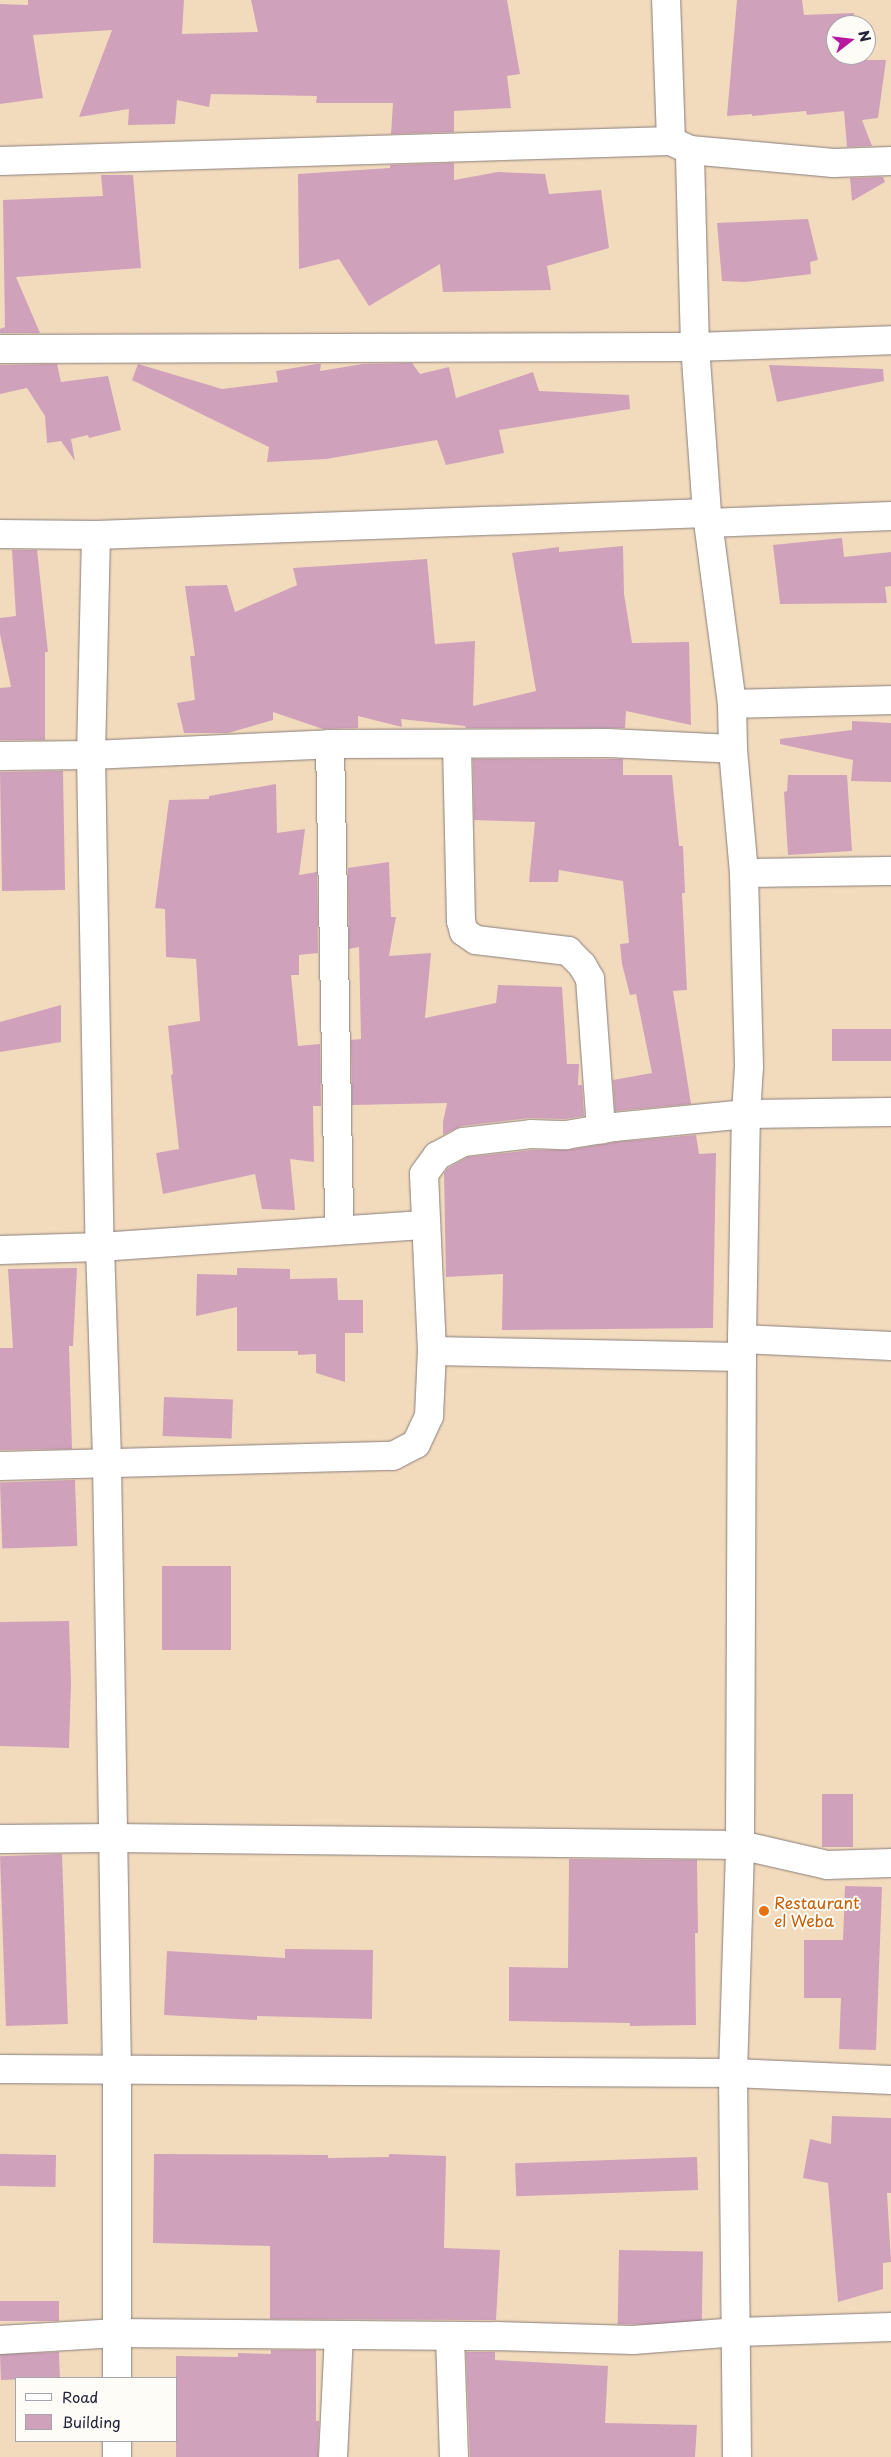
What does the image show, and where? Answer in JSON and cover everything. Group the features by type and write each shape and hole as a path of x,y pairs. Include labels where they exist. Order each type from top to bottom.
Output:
{"street":[{"path":"666,0 681,145 708,518 732,704 733,749 744,874 748,1066 742,1348 740,1845 733,2073 738,2332 738,2457"},
{"path":"0,161 681,145 833,163 891,161"},
{"path":"0,349 695,347 891,340"},
{"path":"0,534 96,535 708,518 891,516"},
{"path":"96,535 91,755 100,1247 108,1463 117,2070 117,2377"},
{"path":"732,704 891,700"},
{"path":"0,756 91,755 330,744 608,743 733,749"},
{"path":"330,744 339,1230"},
{"path":"457,745 461,921 464,932 476,940 568,951 582,964 590,979 601,1130"},
{"path":"744,874 891,871"},
{"path":"0,1466 393,1456 416,1444 429,1416 432,1351 424,1174 437,1156 463,1142 531,1134 566,1136 601,1130 746,1114 891,1112"},
{"path":"0,1250 100,1247 426,1225"},
{"path":"432,1351 891,1346"},
{"path":"0,1839 113,1838 740,1845 827,1865 891,1862"},
{"path":"0,2069 733,2073 891,2080"},
{"path":"0,2340 117,2334 450,2336 633,2340 738,2332 891,2327"},
{"path":"333,2457 339,2336"},
{"path":"450,2336 454,2457"},
{"path":"117,2442 117,2457"}],"building":[{"path":"28,0 184,0 182,34 258,32 251,0 507,0 520,74 507,76 511,108 454,111 454,132 391,134 393,103 316,103 317,96 211,94 209,107 177,100 175,124 128,125 129,109 79,117 112,30 33,35 43,98 0,104 0,4 28,5"},
{"path":"737,0 802,0 804,15 854,13 854,15 826,15 826,65 876,65 876,60 886,60 878,118 862,120 872,146 847,147 844,111 807,115 806,111 752,116 752,114 727,116"},
{"path":"454,163 454,180 498,172 545,174 549,194 601,190 609,248 547,266 551,290 443,292 440,264 369,306 339,259 299,269 298,174 390,168 390,165"},
{"path":"101,175 133,175 141,268 16,277 40,333 0,333 0,329 5,327 3,200 103,196"},
{"path":"883,177 885,182 852,201 850,178"},
{"path":"808,219 818,260 810,262 811,274 745,282 722,281 717,223"},
{"path":"412,363 420,374 449,367 456,398 533,372 539,391 629,395 630,409 499,430 504,453 446,465 437,440 326,459 267,462 269,447 132,380 138,364 222,389 278,382 276,371 317,364 321,364 320,371 363,364"},
{"path":"57,364 61,382 108,376 121,430 89,438 88,435 71,439 75,461 61,441 47,443 45,416 27,388 0,394 0,365"},
{"path":"769,365 883,369 884,381 777,402"},
{"path":"842,538 844,557 891,552 891,586 885,587 887,603 780,604 773,545"},
{"path":"623,546 624,594 632,643 689,642 691,725 626,711 625,728 466,728 465,726 401,719 402,727 358,716 358,728 323,729 273,712 273,720 228,733 184,733 177,703 195,700 190,656 195,656 185,586 227,585 235,612 297,585 293,568 427,559 435,644 475,641 473,706 536,691 512,553 559,547 559,552"},
{"path":"12,550 37,550 48,652 45,652 45,740 0,740 0,688 11,687 0,634 0,618 16,616"},
{"path":"852,721 891,723 891,782 851,781 853,760 780,744 780,739 852,730"},
{"path":"473,759 623,759 623,775 672,775 679,846 683,846 685,893 682,893 687,990 673,991 691,1104 615,1111 613,1080 652,1073 636,994 630,995 622,964 620,944 629,943 623,881 559,870 558,882 529,882 535,822 474,820"},
{"path":"63,771 65,890 2,891 0,772"},
{"path":"788,775 847,775 852,851 788,855 784,792 787,791"},
{"path":"276,784 277,833 305,829 299,875 317,872 318,953 299,955 299,975 291,975 298,1046 320,1044 321,1106 313,1106 314,1162 290,1159 295,1210 262,1209 255,1174 163,1194 156,1153 179,1149 168,1026 200,1021 196,959 166,957 165,909 155,908 169,800 209,799 209,796"},
{"path":"389,862 391,917 396,917 389,956 431,953 425,1018 496,1003 498,985 562,987 567,1064 579,1064 578,1085 582,1085 584,1116 565,1119 529,1118 461,1126 443,1135 443,1122 447,1103 352,1105 351,1040 361,1039 359,947 349,949 348,868"},
{"path":"61,1005 61,1042 0,1052 0,1022"},
{"path":"832,1029 891,1029 891,1061 832,1061"},
{"path":"696,1135 699,1154 716,1153 713,1328 502,1330 503,1274 446,1277 444,1173 448,1168 468,1157 532,1150 568,1150 616,1142"},
{"path":"77,1268 73,1346 69,1346 72,1449 0,1450 0,1348 13,1348 8,1269"},
{"path":"237,1268 290,1269 290,1279 337,1278 338,1300 363,1300 363,1333 345,1333 345,1382 316,1373 316,1354 298,1355 298,1351 237,1351 237,1307 196,1316 197,1274 237,1275"},
{"path":"164,1397 233,1399 232,1438 163,1436"},
{"path":"75,1480 77,1546 2,1549 0,1483"},
{"path":"162,1566 231,1566 231,1650 162,1650"},
{"path":"69,1621 71,1682 69,1748 0,1746 0,1622"},
{"path":"822,1794 853,1794 853,1847 822,1847"},
{"path":"62,1854 68,2024 6,2026 0,1856"},
{"path":"569,1859 697,1860 698,1933 695,1933 696,2025 630,2026 630,2023 509,2021 509,1967 568,1968"},
{"path":"845,1886 882,1887 876,2050 839,2049 841,1998 804,1998 804,1940 843,1940"},
{"path":"285,1949 373,1950 372,2019 257,2016 257,2020 164,2015 167,1951 285,1958"},
{"path":"832,2116 891,2118 891,2193 887,2193 891,2262 883,2263 883,2289 838,2302 828,2183 803,2178 810,2139 831,2144"},
{"path":"0,2154 56,2155 55,2187 0,2186"},
{"path":"154,2154 328,2155 328,2158 389,2157 389,2154 446,2156 444,2248 500,2250 496,2320 270,2319 270,2246 153,2243"},
{"path":"697,2157 698,2190 516,2196 515,2163"},
{"path":"619,2250 703,2251 702,2325 618,2324"},
{"path":"0,2301 59,2301 59,2321 0,2321"},
{"path":"271,2350 316,2350 316,2421 319,2421 318,2457 176,2457 176,2442 178,2442 178,2377 176,2377 176,2356 238,2357 238,2353 271,2354"},
{"path":"59,2352 60,2377 15,2377 15,2380 1,2380 0,2354"},
{"path":"466,2352 495,2352 495,2360 608,2366 605,2423 697,2425 695,2457 470,2457"}],"place":[{"name":"Restaurant el Weba","path":"764,1911"}]}
